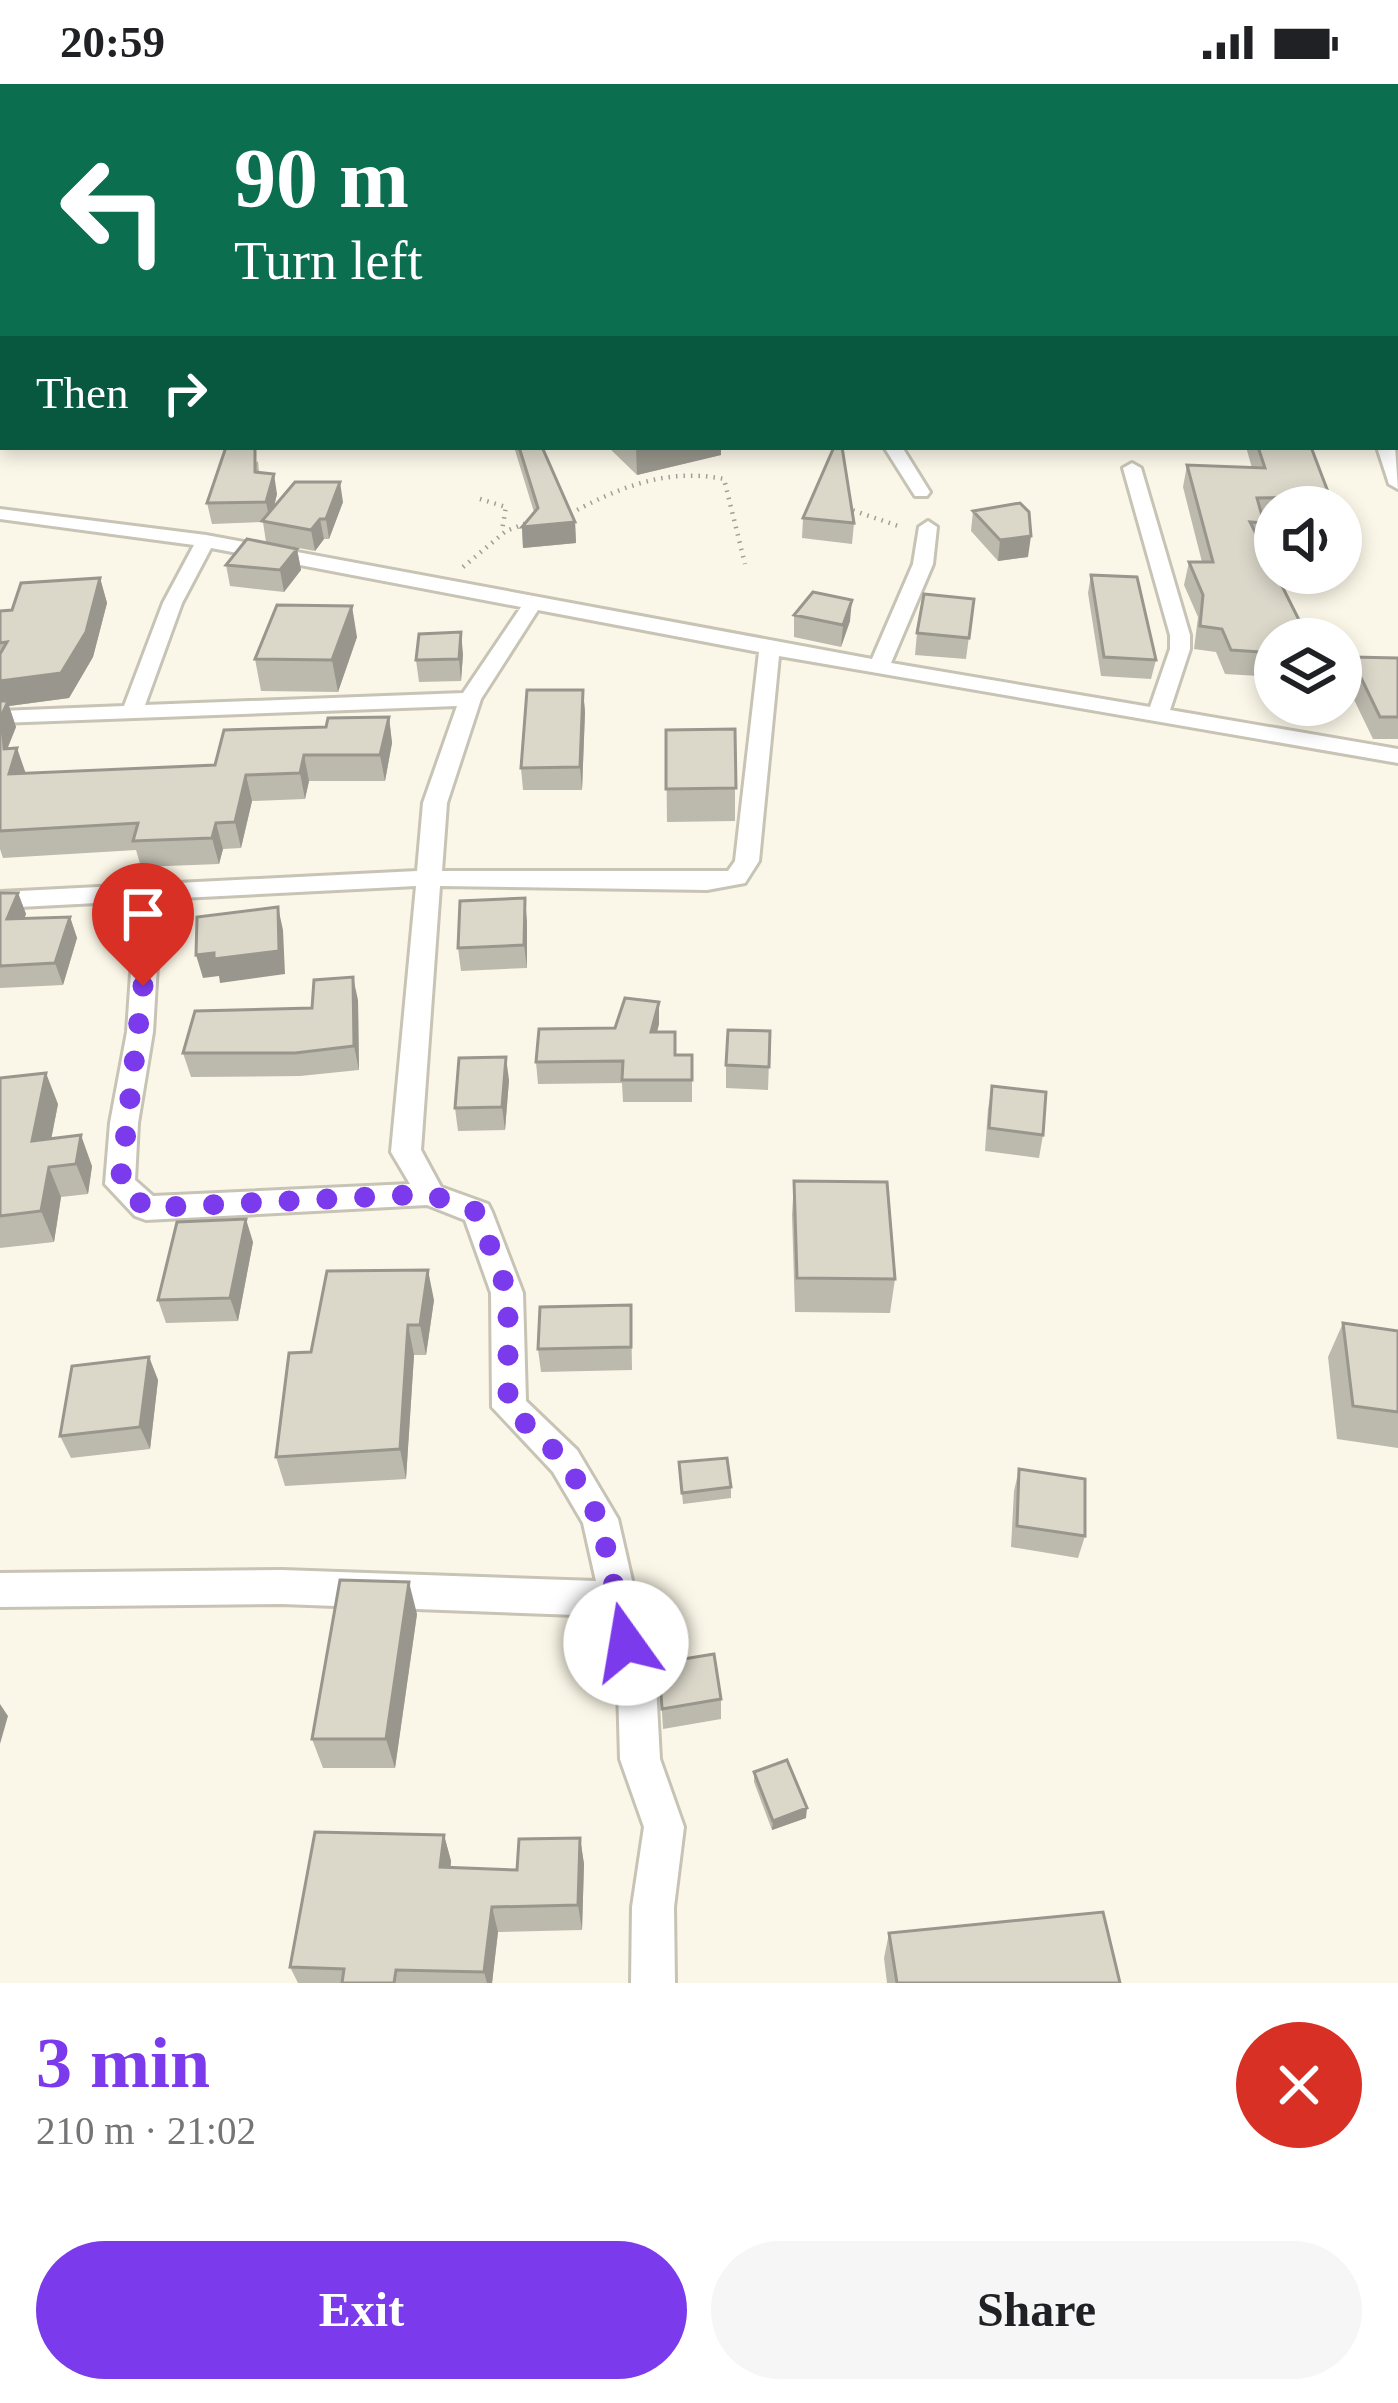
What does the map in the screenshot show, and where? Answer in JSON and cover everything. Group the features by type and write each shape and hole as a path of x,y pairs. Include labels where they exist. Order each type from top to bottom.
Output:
{"street":[{"path":"895,450 921,492"},
{"path":"1387,450 1398,484"},
{"path":"1132,468 1180,635 1180,649 1157,717"},
{"path":"0,514 206,541 879,668 1398,756"},
{"path":"879,668 922,564 928,530"},
{"path":"132,712 157,636 184,575 206,541"},
{"path":"429,1194 420,1170 406,1152 435,803 470,699 535,600"},
{"path":"0,900 427,878 707,882 736,878 747,860 770,648"},
{"path":"0,718 470,699"},
{"path":"149,892 140,1033 124,1123 120,1184 146,1208 429,1194 477,1212 508,1293 508,1407 565,1461 600,1520 637,1686 640,1759 664,1827 653,1906 653,1983"},
{"path":"0,1590 282,1587 614,1599"}],"path":[{"path":"555,523 598,496 678,471 701,472 724,479 735,497 736,534 746,564"},
{"path":"480,499 506,507 499,524 502,530"},
{"path":"831,502 928,530"},
{"path":"458,569 475,562 502,530 541,522"}],"building":[{"path":"225,450 255,450 255,472 274,474 266,502 207,503"},
{"path":"520,450 543,450 575,522 522,527 538,508"},
{"path":"833,450 842,450 854,523 803,518"},
{"path":"1259,450 1312,450 1326,486 1254,486 1254,522 1250,522 1254,594 1286,594 1298,618 1254,618 1254,652 1231,650 1222,629 1200,626 1203,595 1189,562 1213,562 1187,465 1265,468"},
{"path":"295,482 340,482 326,519 311,530 262,521"},
{"path":"1020,503 1029,512 1031,536 1000,540 973,511"},
{"path":"247,539 297,549 280,570 226,565"},
{"path":"1091,575 1137,577 1156,660 1104,657"},
{"path":"100,578 86,632 61,673 0,681 0,654 7,642 0,643 0,611 12,610 21,583"},
{"path":"813,592 852,600 843,625 794,615"},
{"path":"924,594 974,599 969,638 917,633"},
{"path":"277,605 352,606 332,660 255,659"},
{"path":"461,632 459,659 416,660 419,634"},
{"path":"1362,657 1398,658 1398,717 1380,717 1362,680"},
{"path":"527,690 583,690 580,767 521,768"},
{"path":"389,717 380,755 304,755 300,773 246,775 235,822 216,823 212,838 133,841 138,823 0,831 0,733 4,749 17,748 9,774 215,765 224,730 326,727 328,718"},
{"path":"735,729 736,788 666,789 666,730"},
{"path":"0,893 18,893 7,919 70,917 55,963 0,966"},
{"path":"525,898 524,945 458,948 460,901"},
{"path":"278,907 279,951 214,959 214,953 196,955 197,917"},
{"path":"353,977 354,1046 295,1053 183,1053 195,1011 312,1008 314,980"},
{"path":"625,998 659,1002 651,1032 675,1032 675,1055 692,1055 692,1080 622,1080 623,1061 536,1062 539,1029 615,1028"},
{"path":"728,1030 770,1031 769,1067 726,1065"},
{"path":"506,1057 502,1107 455,1108 459,1058"},
{"path":"46,1073 32,1141 81,1135 76,1164 49,1167 41,1211 0,1216 0,1078"},
{"path":"992,1086 1046,1092 1043,1135 989,1128"},
{"path":"794,1181 887,1182 895,1279 797,1278"},
{"path":"246,1219 230,1298 158,1300 177,1222"},
{"path":"428,1270 420,1325 408,1325 400,1449 276,1457 289,1353 311,1352 327,1271"},
{"path":"631,1305 631,1347 538,1349 540,1307"},
{"path":"1343,1323 1398,1331 1398,1412 1353,1406"},
{"path":"149,1357 140,1427 60,1436 72,1366"},
{"path":"727,1458 731,1487 682,1493 679,1462"},
{"path":"1019,1469 1085,1479 1085,1536 1017,1526"},
{"path":"340,1580 409,1582 386,1739 312,1739"},
{"path":"714,1654 721,1699 662,1709 659,1663"},
{"path":"787,1760 807,1808 773,1821 754,1772"},
{"path":"315,1832 444,1835 440,1867 517,1870 519,1839 580,1838 578,1905 492,1907 484,1972 396,1970 394,1983 342,1983 344,1969 290,1967"},
{"path":"1103,1912 1120,1983 897,1983 889,1933"}],"route":[{"path":"143,986 120,1184 146,1208 429,1194 477,1212 508,1293 508,1407 565,1461 600,1520 626,1643"}]}
